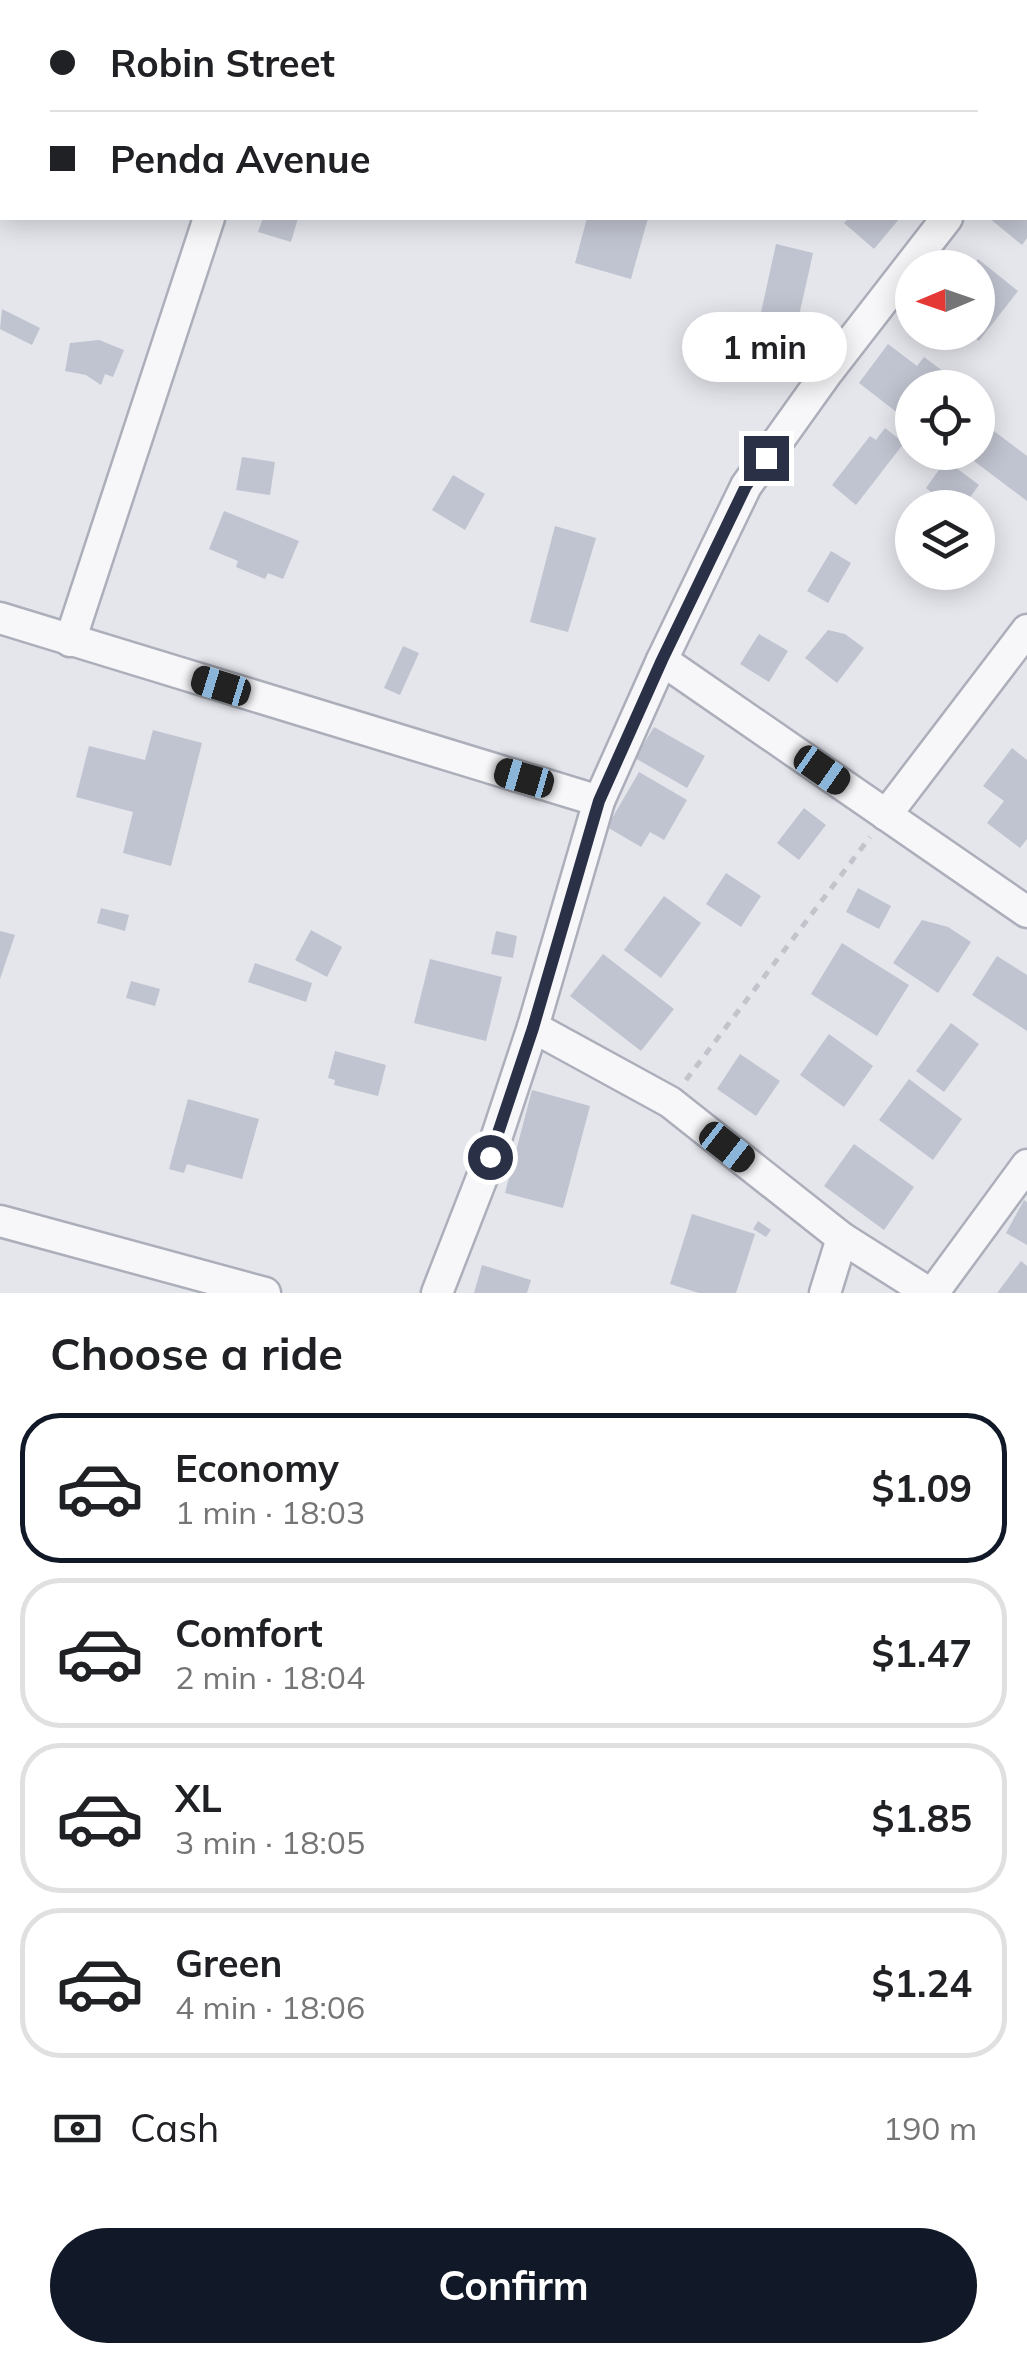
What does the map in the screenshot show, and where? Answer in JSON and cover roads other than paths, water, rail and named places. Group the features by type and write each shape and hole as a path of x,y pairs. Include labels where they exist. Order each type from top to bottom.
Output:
{"street":[{"path":"70,641 208,220"},
{"path":"437,1293 490,1157 533,1028 599,801 662,660 746,486 826,374 946,220"},
{"path":"0,618 599,801"},
{"path":"886,815 1027,630"},
{"path":"662,660 1027,912"},
{"path":"533,1028 670,1102 842,1238 931,1293 1027,1165"},
{"path":"0,1221 265,1293"},
{"path":"826,1293 842,1238"}]}
